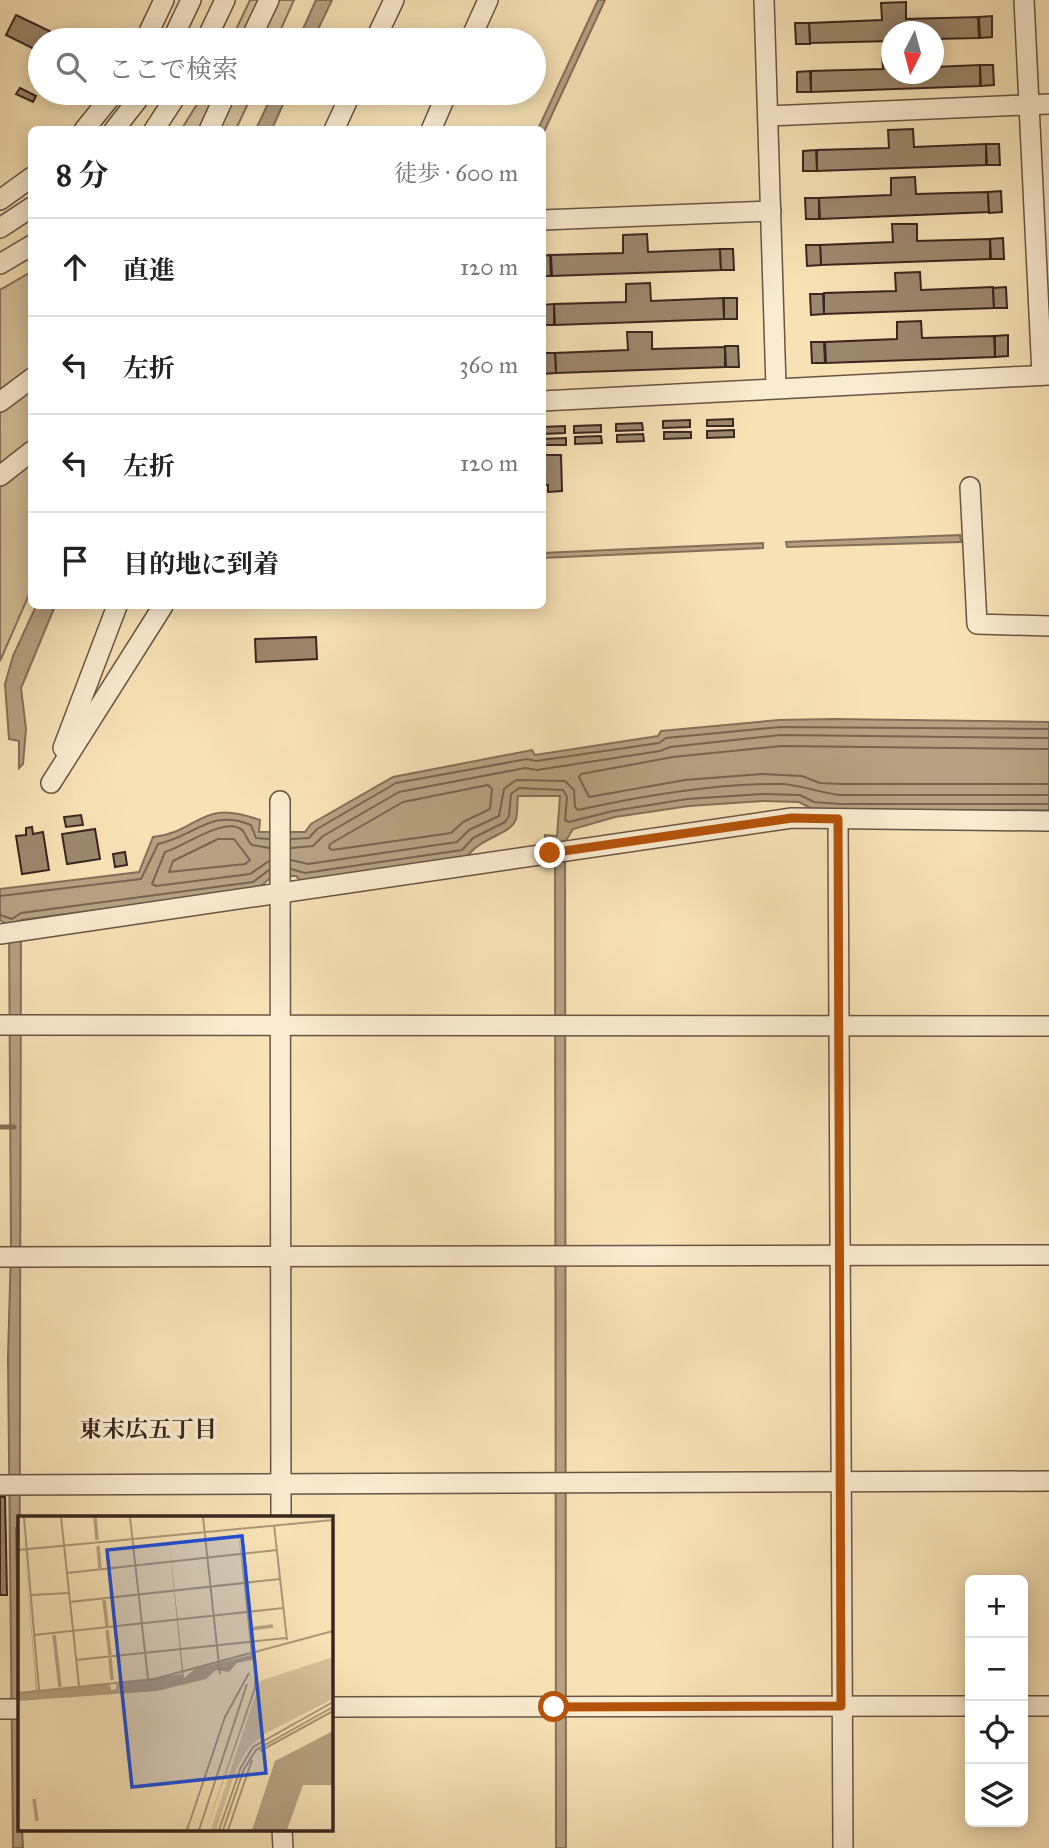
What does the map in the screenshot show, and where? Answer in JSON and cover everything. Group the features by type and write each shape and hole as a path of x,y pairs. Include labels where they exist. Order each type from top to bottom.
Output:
{"street":[{"path":"150,28 163,0"},
{"path":"178,28 191,0"},
{"path":"212,28 225,0"},
{"path":"256,28 269,0"},
{"path":"381,28 394,0"},
{"path":"475,28 488,0"},
{"path":"764,0 776,387"},
{"path":"546,401 1045,375 1024,0"},
{"path":"768,116 1049,104"},
{"path":"87,126 104,105"},
{"path":"117,126 134,105"},
{"path":"157,126 170,105"},
{"path":"211,126 220,105"},
{"path":"336,126 345,105"},
{"path":"433,126 442,105"},
{"path":"0,200 28,180"},
{"path":"0,228 28,210"},
{"path":"546,220 771,211"},
{"path":"0,264 28,247"},
{"path":"0,402 28,381"},
{"path":"0,476 28,454"},
{"path":"970,487 977,624 1049,626"},
{"path":"116,609 51,783 161,609"},
{"path":"281,808 281,1516"},
{"path":"9,933 281,888 560,852 792,818 1049,821"},
{"path":"838,819 843,1848"},
{"path":"9,1025 1049,1026"},
{"path":"10,1257 1049,1255"},
{"path":"10,1484 1049,1481"},
{"path":"332,1707 965,1706"},
{"path":"1028,1706 1049,1706"},
{"path":"282,1830 283,1848"}],"shaded area":[{"path":"250,0 294,0 281,28 237,28"},
{"path":"197,105 247,105 237,126 183,126"},
{"path":"28,274 28,597 0,661 0,290"}],"water":[{"path":"316,0 332,0 319,28 303,28"},
{"path":"598,0 605,0 546,128 539,126"},
{"path":"267,105 283,105 273,126 257,126"},
{"path":"960,535 961,542 787,547 786,542"},
{"path":"763,543 763,548 546,558 546,553"},
{"path":"35,609 54,609 21,688 26,729 23,764 19,768 19,741 9,739 5,684 13,656"},
{"path":"779,720 1049,722 1049,810 840,811 810,808 799,802 763,801 689,806 615,817 573,829 565,842 566,1848 556,1848 555,844 545,845 545,835 557,836 560,796 518,796 517,816 513,824 479,845 467,857 301,881 296,876 273,876 257,889 21,920 18,1830 22,1830 23,1848 13,1848 8,1358 11,1247 9,926 0,920 0,889 139,872 153,837 182,829 212,814 240,814 260,820 259,832 305,832 311,824 393,777 532,750 535,755 658,736 661,731"}],"building":[{"path":"906,2 906,19 978,17 979,38 944,39 944,21 881,21 881,41 810,43 809,23 882,20 881,3"},
{"path":"16,15 43,28 28,28 28,46 6,35"},
{"path":"992,16 992,37 980,38 979,17"},
{"path":"795,23 809,23 810,44 796,44"},
{"path":"980,65 980,86 811,92 811,71 881,69 881,84 944,84 944,67"},
{"path":"980,65 993,65 994,85 981,86"},
{"path":"810,71 811,92 797,92 797,72"},
{"path":"20,88 28,92 28,100 16,94"},
{"path":"913,129 914,147 986,144 986,165 817,171 817,150 889,148 888,130"},
{"path":"986,144 999,144 1000,165 987,165"},
{"path":"816,150 817,171 803,171 803,151"},
{"path":"915,177 916,194 988,192 989,212 820,219 819,198 891,195 891,178"},
{"path":"1001,191 1002,212 989,213 988,192"},
{"path":"805,198 819,198 819,219 806,219"},
{"path":"892,224 917,224 917,241 990,239 990,259 821,265 820,245 893,242"},
{"path":"647,234 648,252 720,249 721,270 552,276 551,255 623,253 623,235"},
{"path":"1003,238 1004,259 991,259 990,239"},
{"path":"806,245 820,245 821,265 807,266"},
{"path":"720,249 733,249 734,270 721,270"},
{"path":"550,255 551,276 546,276 546,256"},
{"path":"920,272 921,290 993,287 994,308 824,314 824,293 896,291 895,273"},
{"path":"650,283 651,301 723,298 724,319 555,325 554,304 626,302 626,284"},
{"path":"1006,287 1007,308 994,308 993,288"},
{"path":"810,294 823,294 824,314 811,315"},
{"path":"724,298 737,298 737,319 724,319"},
{"path":"554,304 554,325 546,325 546,305"},
{"path":"921,321 922,338 994,336 995,357 826,363 825,342 897,339 897,322"},
{"path":"627,332 652,332 652,349 725,347 725,367 556,373 555,353 628,350"},
{"path":"1008,335 1008,356 995,357 995,336"},
{"path":"811,342 824,342 825,363 812,363"},
{"path":"725,346 738,346 739,367 726,367"},
{"path":"546,353 555,353 556,373 546,374"},
{"path":"733,419 733,426 707,426 707,420"},
{"path":"690,420 690,427 663,428 663,421"},
{"path":"642,423 643,430 616,431 616,424"},
{"path":"601,425 601,432 574,433 574,426"},
{"path":"565,426 565,433 546,434 546,427"},
{"path":"734,430 734,437 707,438 707,431"},
{"path":"664,432 691,432 691,438 664,439"},
{"path":"643,434 644,441 617,442 617,435"},
{"path":"601,436 602,443 575,444 575,437"},
{"path":"566,438 566,445 546,445 546,439"},
{"path":"546,455 561,455 562,491 548,492"},
{"path":"316,637 317,659 256,662 255,639"},
{"path":"81,815 83,825 66,827 64,817"},
{"path":"32,827 33,834 43,832 49,870 22,874 16,836 26,835 26,828"},
{"path":"95,829 100,859 67,864 62,834"},
{"path":"125,852 127,865 115,867 113,854"},
{"path":"0,1497 5,1497 7,1595 0,1595"}],"waterway":[{"path":"0,1127 14,1127"}],"district":[{"name":"東末広五丁目","path":"148,1429"}],"route":[{"path":"550,853 792,818 838,819 841,1706 554,1707"}]}
